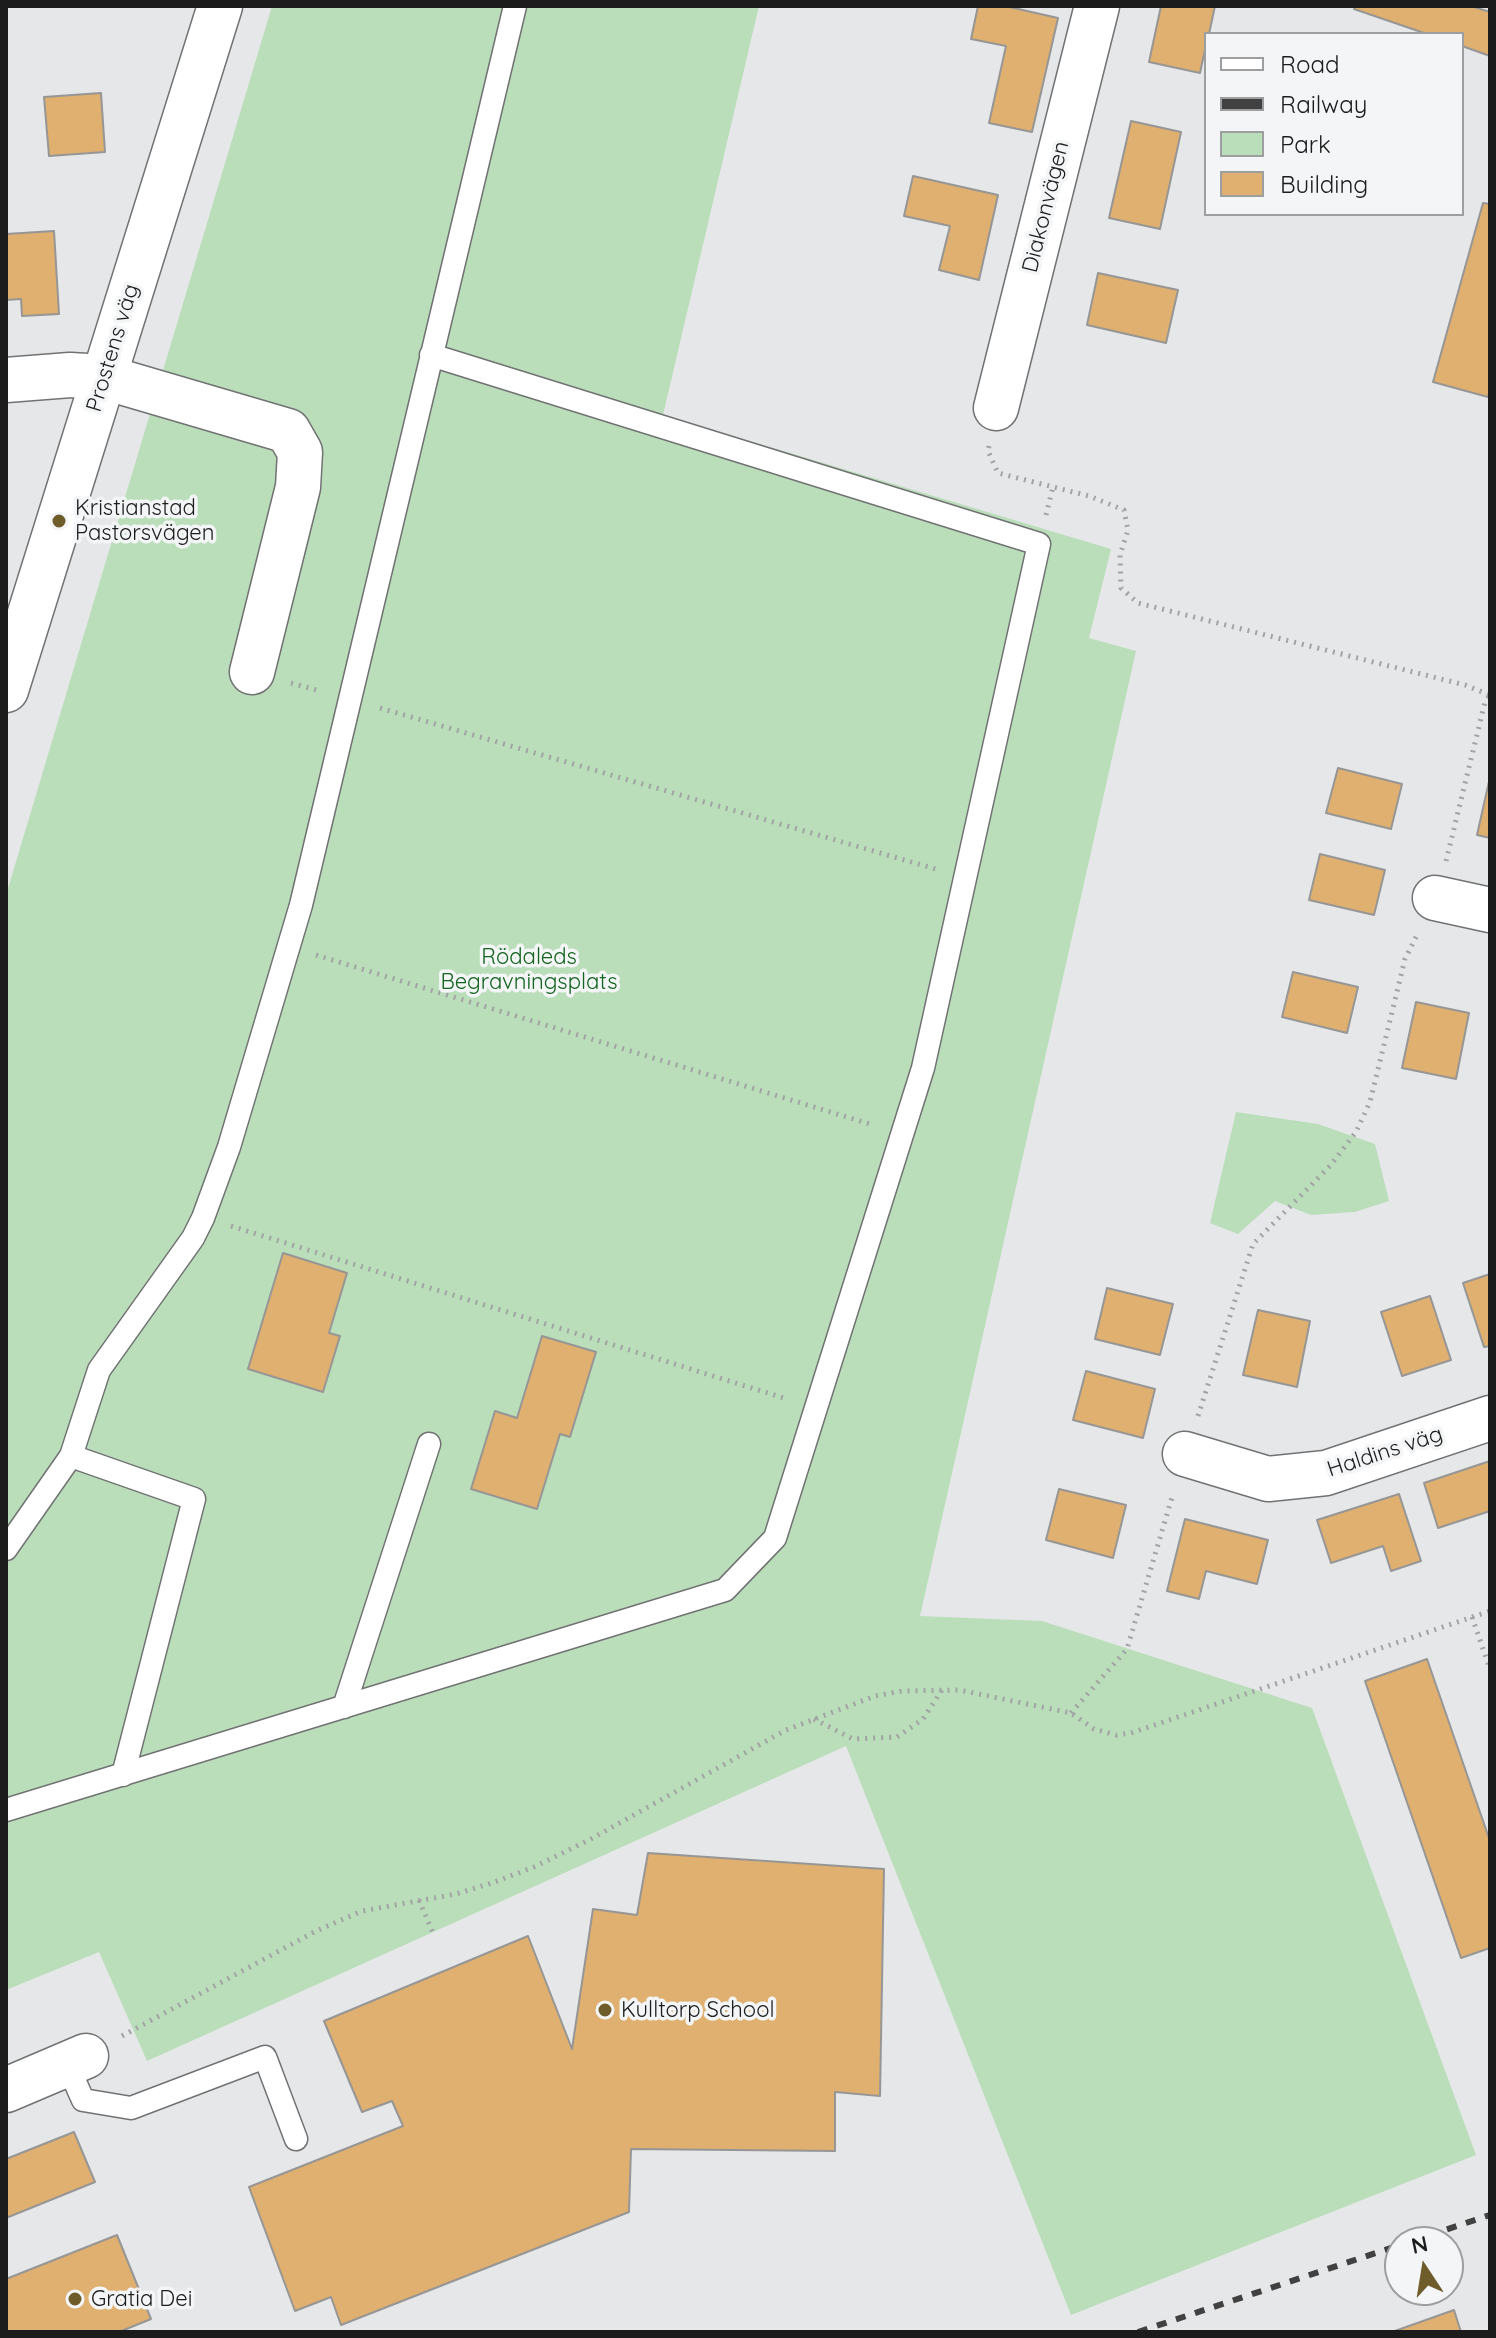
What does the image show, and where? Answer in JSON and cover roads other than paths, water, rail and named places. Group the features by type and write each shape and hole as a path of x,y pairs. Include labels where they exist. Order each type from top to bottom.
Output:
{"street":[{"name":"Prostens väg","path":"6,690 220,6"},
{"name":"Diakonvägen","path":"996,408 1097,6"},
{"path":"6,380 70,375 104,377 288,431 300,452 298,487 252,672"},
{"path":"1435,898 1490,910"},
{"name":"Haldins väg","path":"1185,1454 1268,1479 1326,1473 1490,1418"},
{"path":"6,2090 77,2060"}],"lane":[{"path":"6,1549 71,1456 99,1370 193,1238 229,1147 301,905 515,6"},
{"path":"6,1810 725,1590 775,1538 923,1068 1039,544 431,355"},
{"path":"344,1707 429,1444"},
{"path":"71,1456 194,1499 123,1775"},
{"path":"77,2060 83,2100 131,2108 265,2057 296,2139"}],"railway":[{"path":"1457,2226 1490,2215"},
{"path":"1138,2332 1384,2250"}],"place":[{"name":"Kristianstad Pastorsvägen","path":"59,521"},
{"name":"Kulltorp School","path":"605,2010"},
{"name":"Gratia Dei","path":"75,2299"}],"park label":[{"name":"Rödaleds Begravningsplats","path":"529,970"}]}
